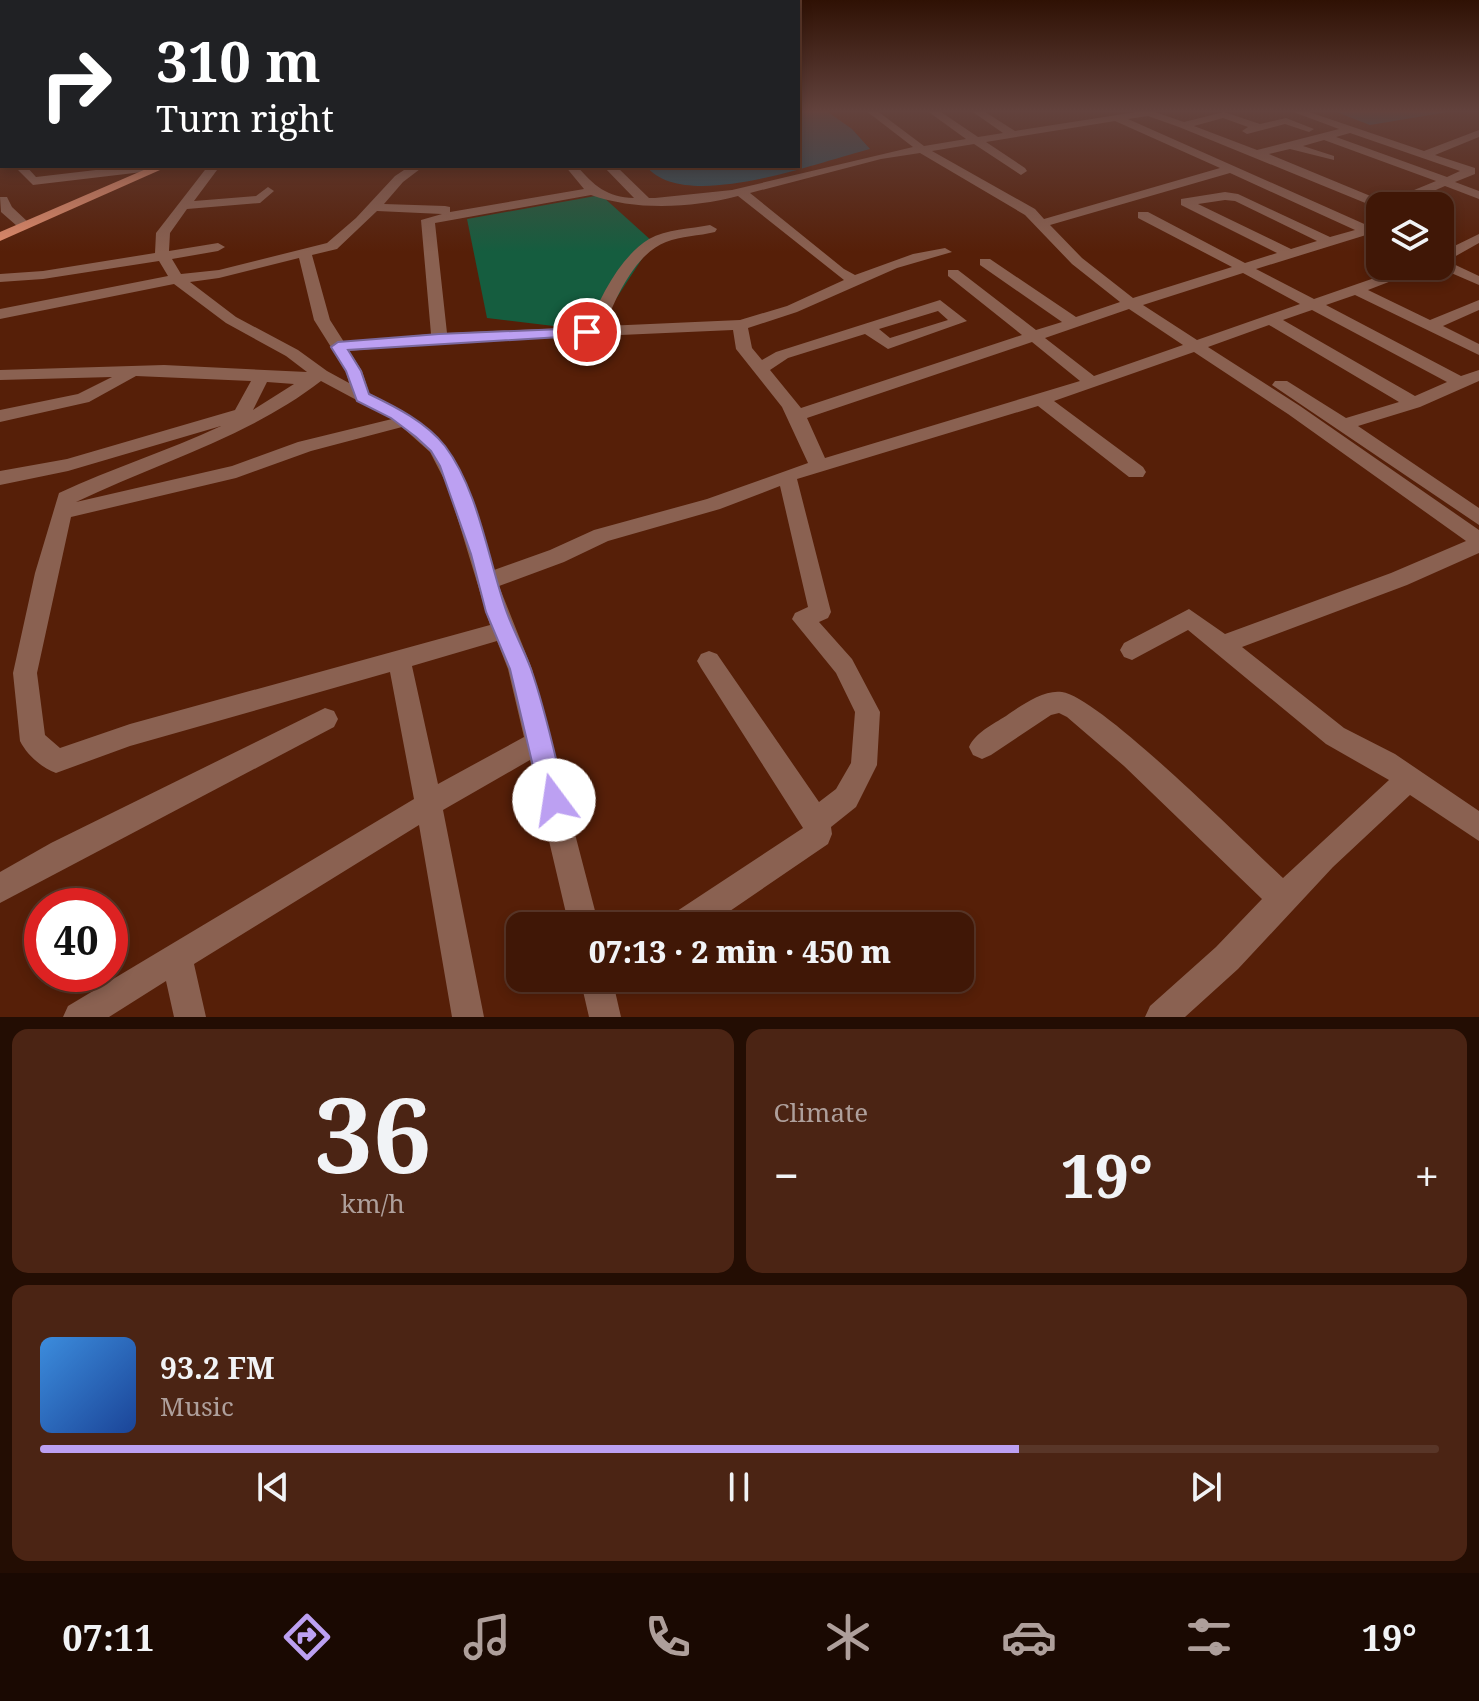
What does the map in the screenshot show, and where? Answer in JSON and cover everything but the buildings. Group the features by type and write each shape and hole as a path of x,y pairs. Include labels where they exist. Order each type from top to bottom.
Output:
{"main road":[{"path":"0,235 151,168"},
{"path":"0,235 151,168"}],"street":[{"path":"439,338 437,281 429,245 428,220 592,191 621,201 655,202 741,192 893,157"},
{"path":"943,157 969,169 1047,222 1136,302 1200,343 1479,542"},
{"path":"1003,157 1021,171"},
{"path":"1204,157 1366,230"},
{"path":"1047,222 1249,157"},
{"path":"1265,157 1366,199"},
{"path":"1383,157 1479,195"},
{"path":"1432,157 1475,170"},
{"path":"1387,170 1401,164"},
{"path":"22,168 33,181 140,168"},
{"path":"212,168 163,233 165,258 177,279 231,320 405,421 437,448 449,466 520,669 581,912"},
{"path":"573,168 592,191"},
{"path":"611,168 644,200"},
{"path":"1420,192 1475,170"},
{"path":"0,314 177,279 219,274 332,246 373,207 397,173"},
{"path":"184,206 260,199 268,191"},
{"path":"741,192 839,272 855,280"},
{"path":"1289,254 1185,202 1225,196 1238,198 1328,241"},
{"path":"3,200 6,209 22,223"},
{"path":"373,207 469,211"},
{"path":"1143,215 1460,382"},
{"path":"1349,222 1366,215"},
{"path":"595,331 609,296 653,242 710,229"},
{"path":"1193,243 1237,229"},
{"path":"796,416 1242,268 1328,241 1366,234"},
{"path":"1454,253 1478,240"},
{"path":"0,278 165,258 218,247"},
{"path":"338,347 439,338 740,325 767,320 798,308 908,259 945,252"},
{"path":"305,254 322,320 354,371 362,397"},
{"path":"985,262 1074,323"},
{"path":"1454,268 1479,281"},
{"path":"953,273 1092,382"},
{"path":"488,581 557,556 601,535 713,504 787,476 1041,400 1387,280"},
{"path":"1358,291 1479,350"},
{"path":"760,369 782,355 940,305 959,321 888,344 869,329"},
{"path":"1430,326 1479,305"},
{"path":"1270,319 1414,403"},
{"path":"740,325 744,349 796,416 819,466"},
{"path":"1200,343 1344,425 1479,518"},
{"path":"0,375 135,371 295,379 321,375"},
{"path":"0,416 83,398 135,371"},
{"path":"321,375 186,450 121,472 66,498 25,673 33,741 56,761 130,735 504,630"},
{"path":"1344,425 1414,403 1479,375"},
{"path":"242,419 262,376"},
{"path":"1041,400 1136,472"},
{"path":"0,478 68,465 242,419"},
{"path":"61,512 223,475 305,446 405,421"},
{"path":"787,476 820,612 803,619 844,666 868,712 864,765 846,798 816,821"},
{"path":"1222,645 1386,584 1479,542"},
{"path":"1132,650 1189,618 1335,736 1409,779 1479,827"},
{"path":"399,658 452,921 468,1017"},
{"path":"703,912 818,834 816,821 709,661"},
{"path":"982,747 1044,706 1070,704 1103,729 1283,899"},
{"path":"0,888 61,853 325,719"},
{"path":"79,1017 492,766 539,742"},
{"path":"1161,1017 1227,958 1323,857 1409,779"},
{"path":"177,958 190,1017"},
{"path":"602,992 605,1017"}],"green space":[{"path":"601,195 653,242 595,331 487,318 467,219"}],"water":[{"path":"800,157 840,157 786,173 720,185 690,185 664,180 649,168 800,168"}],"route":[{"path":"554,800 520,669 496,612 481,554 449,466 422,433 397,414 362,397 354,371 338,347 439,338 587,332"}]}
